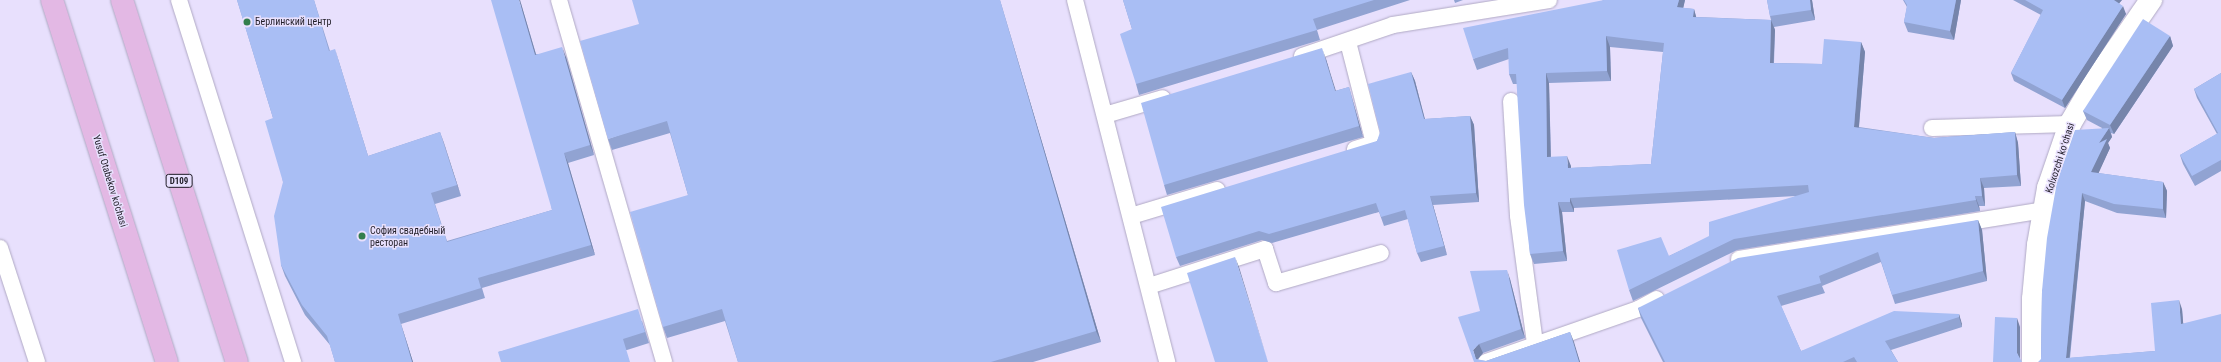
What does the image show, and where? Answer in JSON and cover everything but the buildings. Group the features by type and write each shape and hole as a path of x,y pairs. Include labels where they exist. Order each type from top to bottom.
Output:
{"main road":[{"name":"Yusuf Otabekov ko'chasi","path":"52,0 167,362"},
{"name":"D109","path":"122,0 237,362"}],"street":[{"name":"Kolxozchi koʻchasi","path":"2032,362 2033,299 2038,246 2048,188 2070,124 2098,78 2151,0"}],"lane":[{"path":"179,0 293,362"},
{"path":"559,0 664,362"},
{"path":"1287,60 1348,42 1393,25 1549,0"},
{"path":"1077,1 1167,362"},
{"path":"1343,152 1374,143 1348,42"},
{"path":"1105,115 1181,92"},
{"path":"1511,101 1518,216 1535,343"},
{"path":"1932,128 2070,124"},
{"path":"1131,216 1230,186"},
{"path":"1726,266 1739,259 1782,250 2045,210"},
{"path":"0,248 37,362"},
{"path":"1149,286 1265,249 1276,283 1381,253"},
{"path":"1486,362 1535,343 1638,309 1672,292"}],"place":[{"name":"Берлинский центр","path":"247,22"},
{"name":"София свадебный ресторан","path":"362,236"}]}
